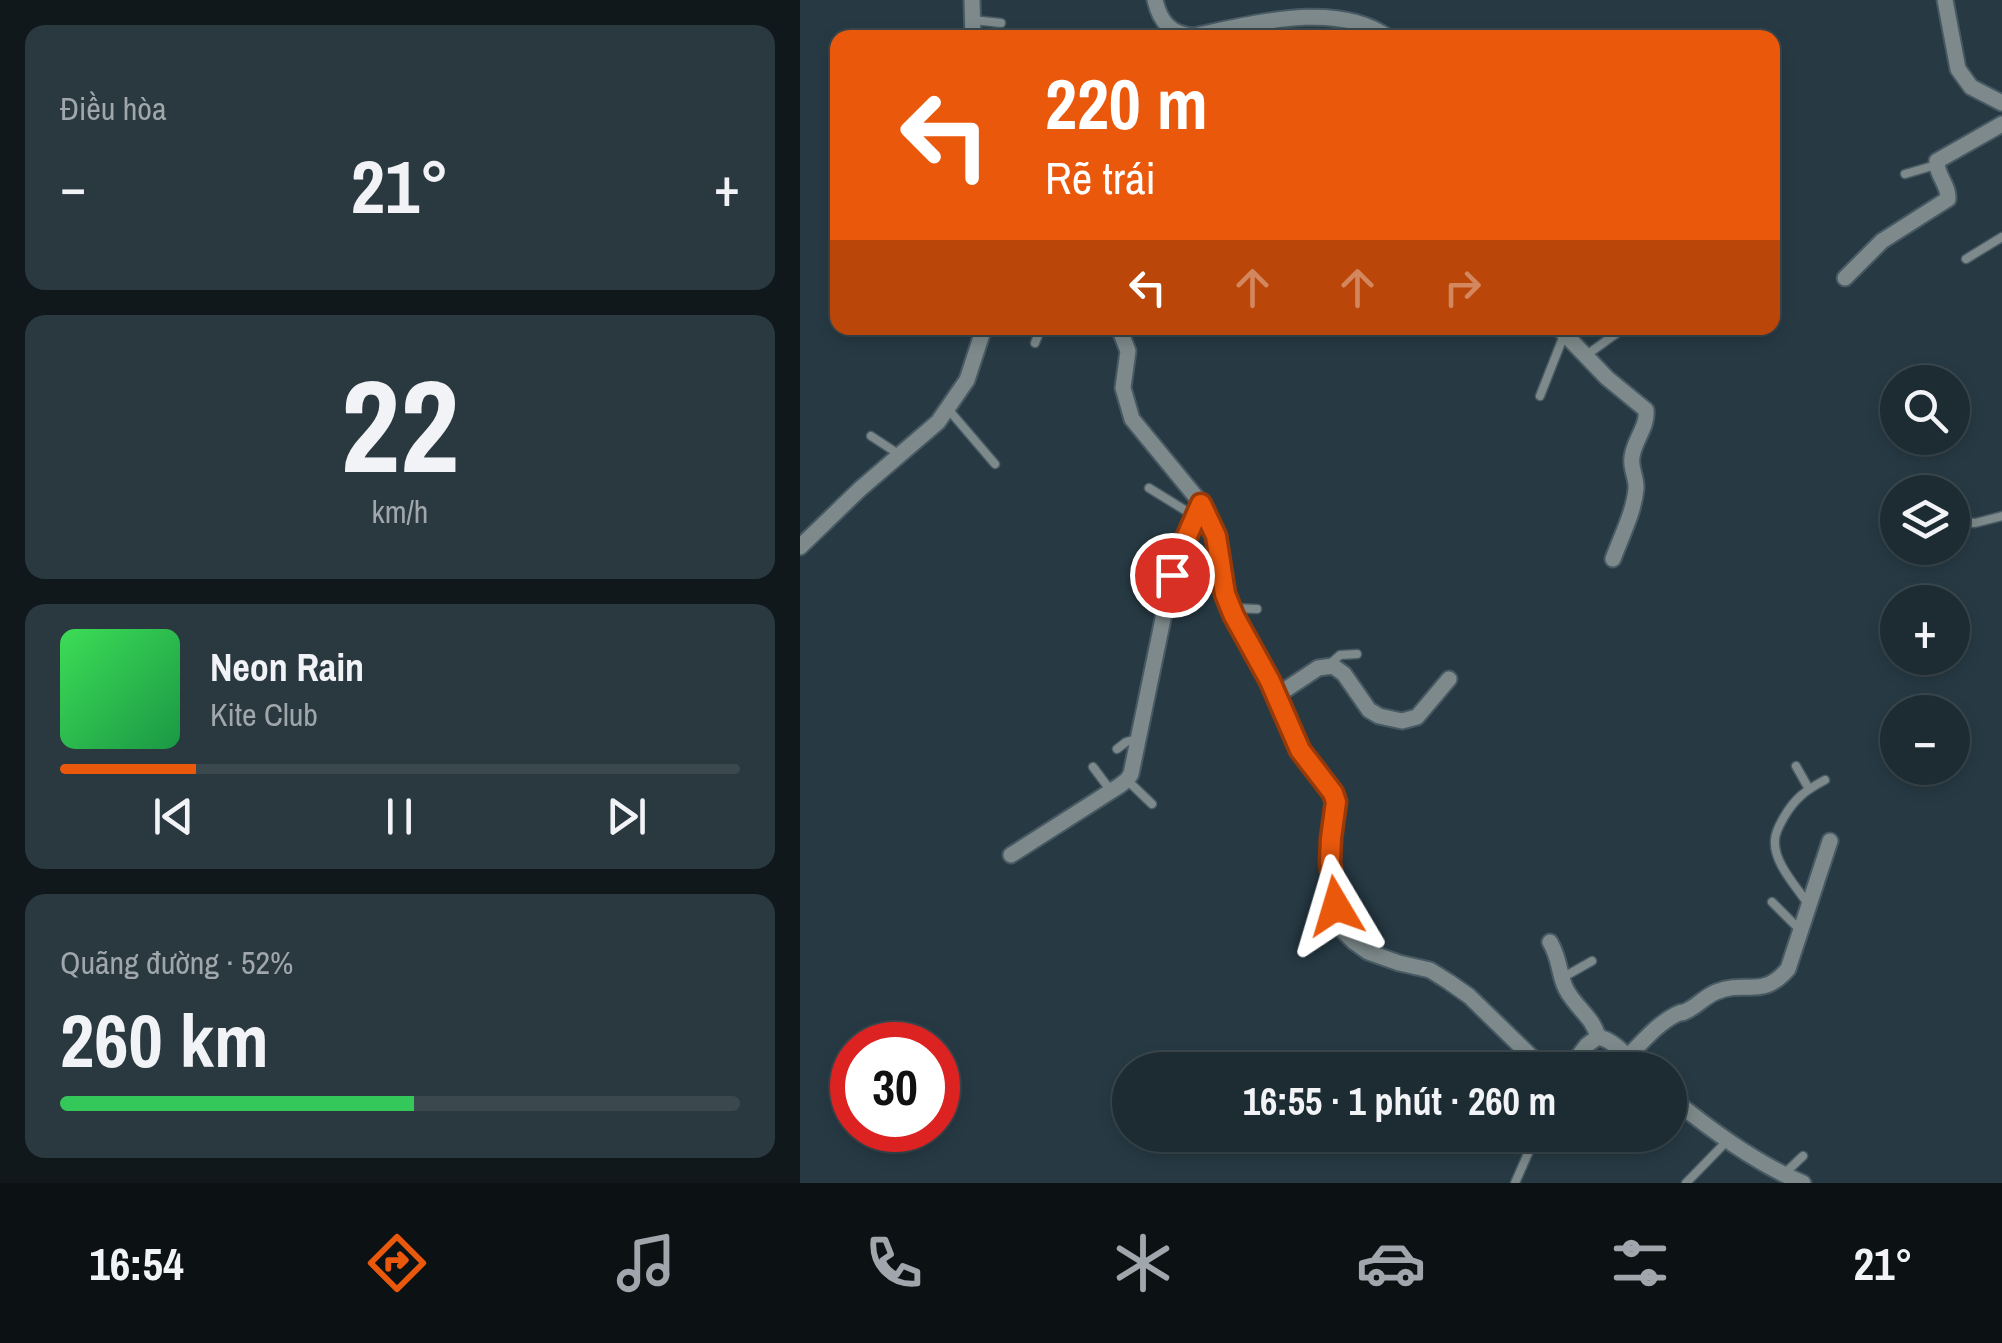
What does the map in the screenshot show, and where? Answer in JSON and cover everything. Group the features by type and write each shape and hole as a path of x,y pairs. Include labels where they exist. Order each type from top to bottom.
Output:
{"street":[{"path":"1156,0 1158,14 1174,30"},
{"path":"1945,0 1958,69 1971,87 2002,103"},
{"path":"970,1 973,30"},
{"path":"1218,30 1286,13 1342,5 1382,30"},
{"path":"1845,278 1882,241 1946,201 1948,191 1936,165 1939,160 2002,124"},
{"path":"800,547 938,422 967,380 982,335"},
{"path":"1122,335 1128,351 1123,388 1132,419 1216,536 1230,608 1300,750 1329,786 1336,802 1330,862 1344,932 1368,952 1430,970 1449,982 1527,1052"},
{"path":"1566,335 1646,410 1647,418 1632,453 1636,494 1613,559"},
{"path":"1012,855 1128,780 1172,575 1198,510"},
{"path":"1276,696 1328,665 1344,674 1369,710 1402,721 1417,717 1448,679"},
{"path":"1632,1052 1661,1024 1707,996 1728,988 1767,986 1779,979 1788,969 1830,841"},
{"path":"1550,942 1575,1004 1594,1024 1598,1037"},
{"path":"1582,1052 1598,1037 1621,1052"},
{"path":"1687,1110 1794,1180"}],"lane":[{"path":"972,20 1001,24"},
{"path":"1905,174 1936,165"},
{"path":"1966,259 2002,238"},
{"path":"1035,343 1038,335"},
{"path":"1540,396 1560,335"},
{"path":"1585,356 1614,335"},
{"path":"948,409 996,464"},
{"path":"872,436 900,455"},
{"path":"1149,488 1198,510"},
{"path":"1970,523 2002,516"},
{"path":"1230,608 1257,608"},
{"path":"1328,665 1340,656 1357,654"},
{"path":"1117,749 1140,738"},
{"path":"1796,766 1809,789"},
{"path":"1094,767 1111,791"},
{"path":"1128,780 1152,804"},
{"path":"1808,904 1780,860 1774,843 1795,799 1825,780"},
{"path":"1772,902 1799,929"},
{"path":"1562,978 1592,961"},
{"path":"1686,1183 1728,1140"},
{"path":"1515,1183 1529,1152"},
{"path":"1794,1180 1803,1156"}],"route":[{"path":"1172,575 1201,504 1216,536 1225,594 1234,616 1270,681 1300,750 1333,793 1336,802 1330,862 1336,906"}]}
